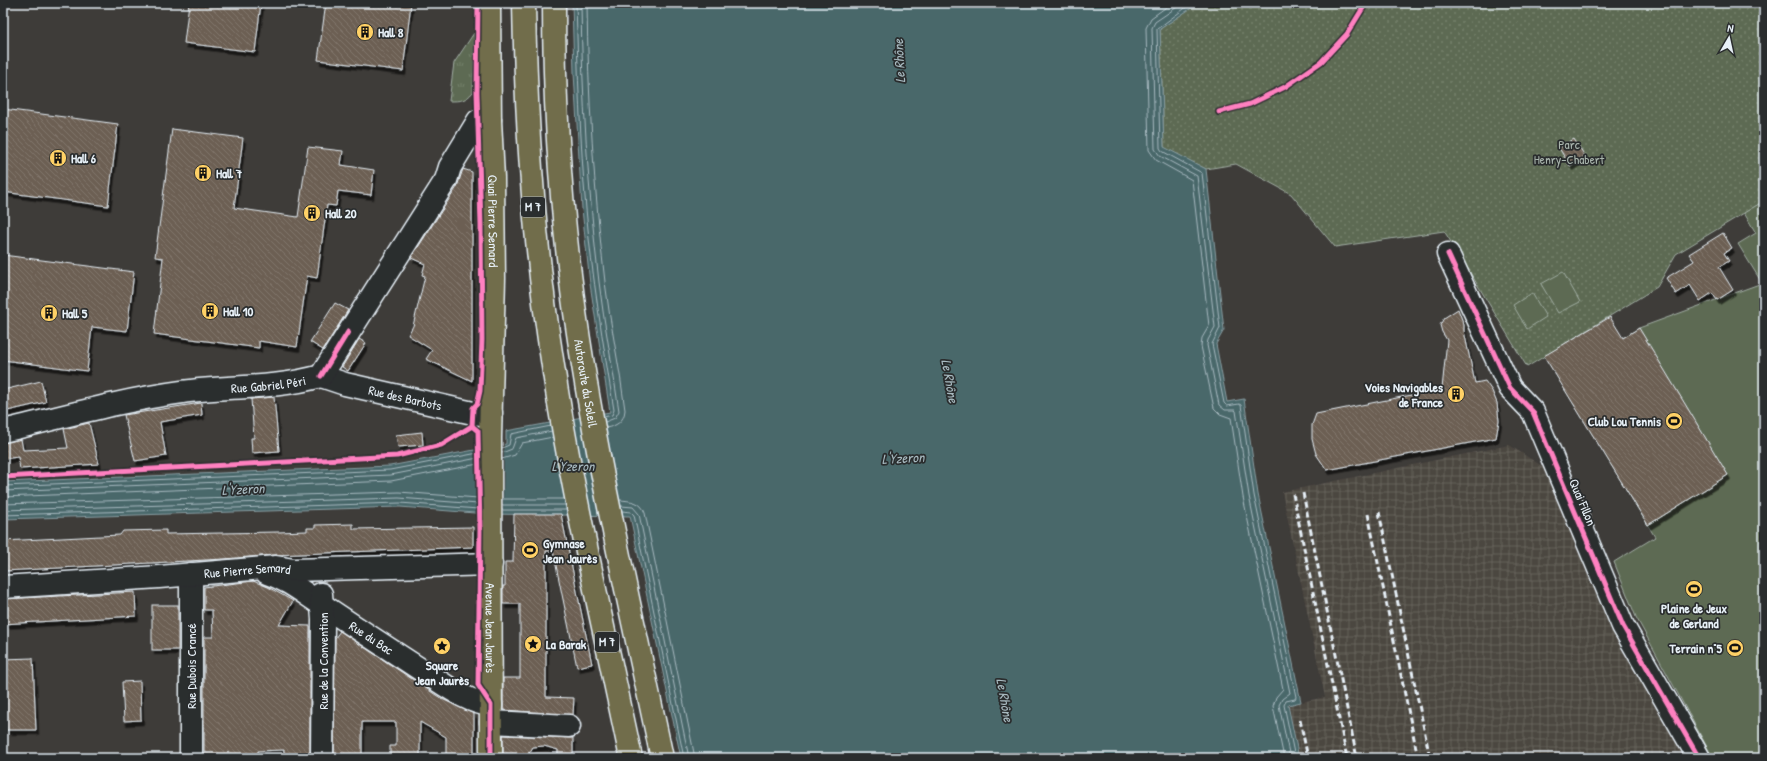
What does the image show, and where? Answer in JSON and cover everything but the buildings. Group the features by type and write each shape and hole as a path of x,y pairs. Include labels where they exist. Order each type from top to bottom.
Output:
{"main road":[{"name":"Quai Pierre Semard","path":"489,3 494,278 490,438"},
{"name":"M 7","path":"524,3 525,91 533,211 547,330 560,410 582,526 631,758"},
{"name":"Autoroute du Soleil","path":"554,3 557,131 573,297 591,408 662,758"},
{"name":"Avenue Jean Jaurès","path":"490,438 491,758"}],"street":[{"name":"Rue Gabriel Péri","path":"3,431 134,401 182,392 298,382 321,376 446,180 450,167 478,121 490,120"},
{"name":"Quai Fillon","path":"1448,254 1510,388 1533,412 1623,626 1699,758"},
{"name":"Rue des Barbots","path":"321,376 345,384 473,413 491,413"},
{"name":"Rue Pierre Semard","path":"3,587 191,574 252,568 276,567 294,570 491,564"},
{"name":"Rue du Bac","path":"252,568 275,576 304,591 323,606 438,681 469,699 482,704 491,713 569,726"},
{"name":"Rue de la Convention","path":"322,758 322,586 325,579 335,569"},
{"name":"Rue Dubois Crancé","path":"191,574 191,758"}],"shaded area":[{"path":"1509,445 1545,468 1611,630 1685,758 1299,758 1288,705 1325,697 1282,492"}],"green space":[{"name":"Parc Henry-Chabert","path":"1193,3 1764,3 1764,201 1676,254 1657,287 1527,367 1444,231 1335,247 1291,194 1236,164 1206,169 1164,148 1160,29 1192,7"},
{"path":"474,33 473,92 462,100 449,101 454,63"},
{"path":"1764,201 1764,758 1713,758 1636,617 1614,562 1655,537 1558,377 1639,328 1762,283 1738,244 1756,233 1744,213"},
{"path":"1563,272 1580,302 1558,313 1541,284"},
{"path":"1532,293 1546,317 1527,329 1513,305"}],"water":[{"path":"572,3 1193,3 1193,7 1160,29 1164,147 1206,169 1224,330 1216,344 1227,402 1244,399 1258,494 1301,702 1288,705 1299,758 681,758 630,516 487,514 400,507 3,519 3,482 390,466 506,444 506,431 610,412 590,284 582,209 574,73"}],"pier":[{"path":"504,444 503,514 476,513 476,449"}],"railway":[{"path":"1303,493 1357,758"},
{"path":"1293,494 1347,758"},
{"path":"1379,512 1430,758"},
{"path":"1368,514 1418,758"},
{"path":"1300,720 1308,758"}],"cycle path":[{"path":"472,426 473,408 477,404 480,391 482,340 481,225 477,92 478,3"},
{"path":"1219,112 1250,104 1285,87 1321,62 1347,34 1366,3"},
{"path":"1448,254 1510,388 1533,412 1623,626 1699,758"},
{"path":"321,376 348,332"},
{"path":"472,426 478,431 480,530 478,685 491,705 491,758"},
{"path":"3,477 397,456 441,445 472,426"}],"place":[{"name":"Hall 8","path":"365,32"},
{"name":"Hall 6","path":"58,158"},
{"name":"Hall 7","path":"203,173"},
{"name":"Hall 20","path":"312,213"},
{"name":"Hall 10","path":"210,311"},
{"name":"Hall 5","path":"49,313"},
{"name":"Voies Navigables de France","path":"1456,394"},
{"name":"Club Lou Tennis","path":"1674,421"},
{"name":"Gymnase Jean Jaurès","path":"530,550"},
{"name":"Plaine de Jeux de Gerland","path":"1694,589"},
{"name":"La Barak","path":"533,644"},
{"name":"Square Jean Jaurès","path":"442,646"},
{"name":"Terrain n°5","path":"1735,648"}],"water label":[{"name":"Le Rhône","path":"899,61"},
{"name":"Le Rhône","path":"950,381"},
{"name":"L'Yzeron","path":"903,458"},
{"name":"L'Yzeron","path":"573,466"},
{"name":"L'Yzeron","path":"243,489"},
{"name":"Le Rhône","path":"1005,700"}]}
